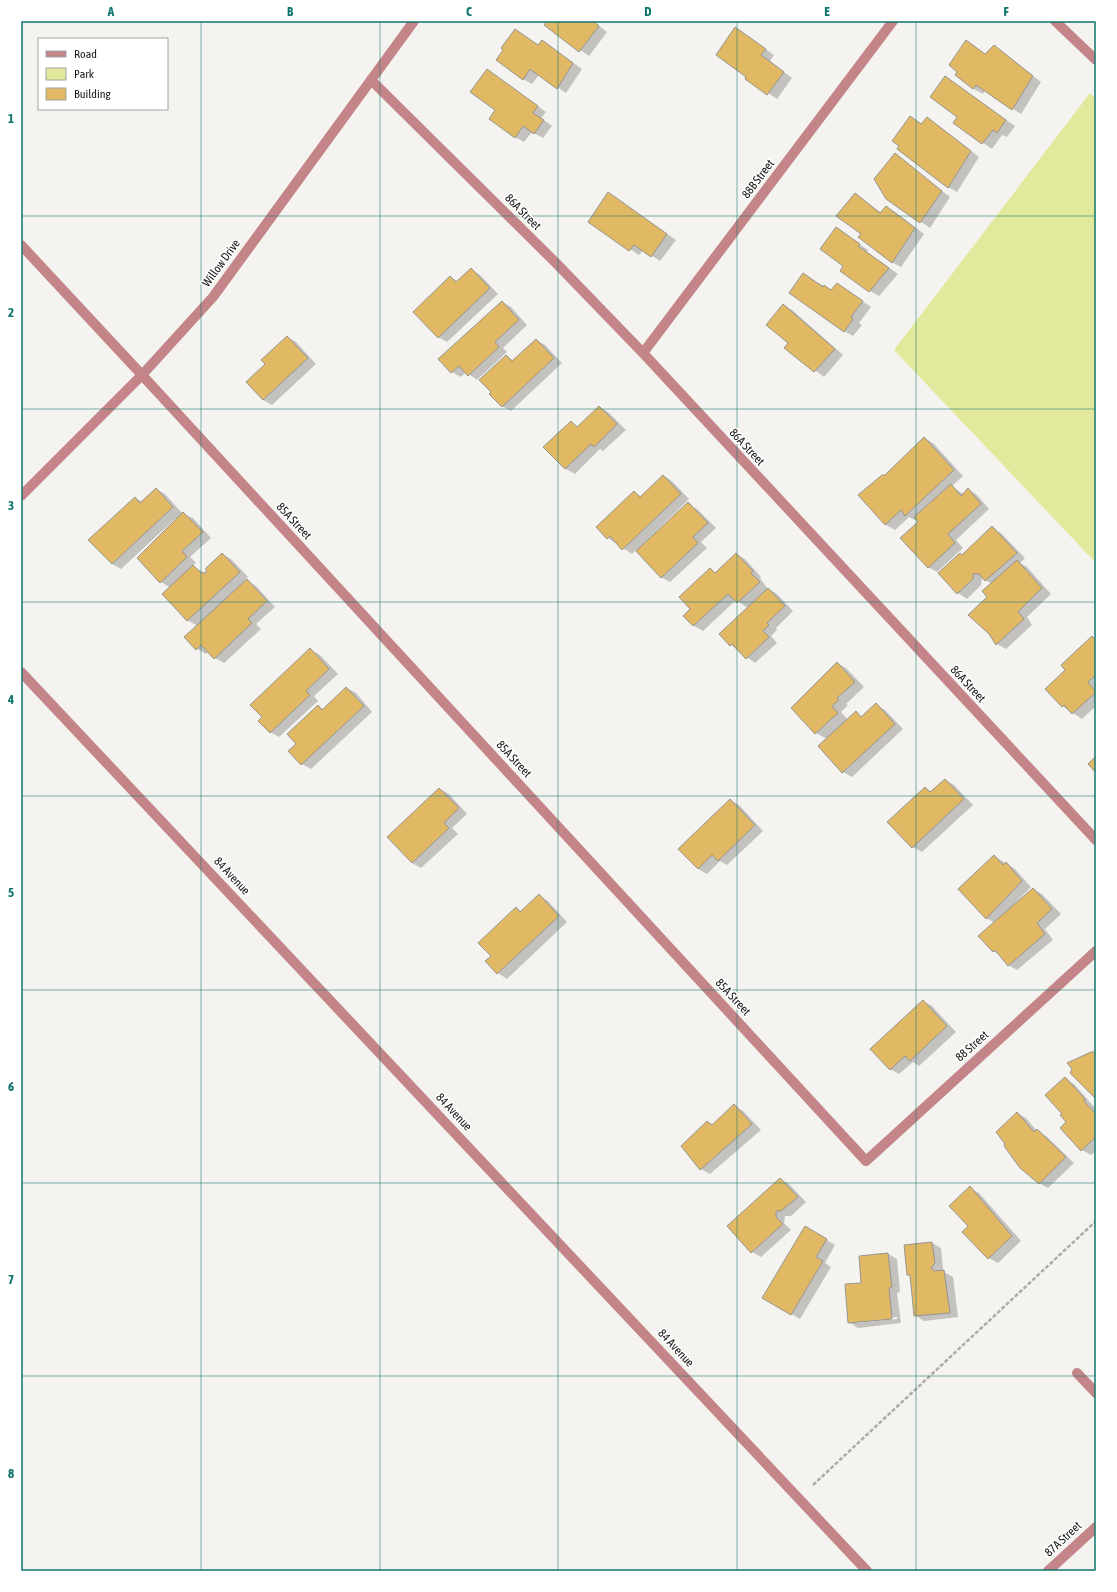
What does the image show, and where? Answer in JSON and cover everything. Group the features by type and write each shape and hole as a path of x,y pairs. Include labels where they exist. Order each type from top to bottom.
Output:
{"street":[{"name":"Willow Drive","path":"21,496 142,375 213,297 414,21"},
{"name":"88B Street","path":"643,353 893,21"},
{"path":"1055,21 1096,60"},
{"name":"86A Street","path":"371,80 557,264 643,353 1096,840"},
{"name":"85A Street","path":"21,245 866,1160"},
{"name":"84 Avenue","path":"21,672 867,1571"},
{"name":"88 Street","path":"866,1160 1096,950"},
{"path":"1078,1373 1096,1393"},
{"name":"87A Street","path":"1048,1571 1096,1527"}],"path":[{"path":"799,1498 1096,1221"}],"green space":[{"path":"1090,93 1096,99 1096,563 894,350"}],"building":[{"path":"547,21 593,21 599,26 579,52 544,25"},
{"path":"735,27 766,49 761,55 784,72 767,95 745,79 746,77 716,55"},
{"path":"515,29 538,45 542,40 573,63 557,89 530,69 523,80 496,60 503,50 501,48"},
{"path":"966,40 985,54 994,45 1033,76 1012,110 976,85 973,89 955,75 957,72 949,65"},
{"path":"487,69 538,106 533,113 544,120 534,134 523,126 515,138 489,119 495,110 470,92"},
{"path":"945,76 1006,120 997,133 993,130 982,144 953,123 957,117 930,97"},
{"path":"910,116 921,124 927,117 971,151 948,188 897,149 899,146 892,141"},
{"path":"895,153 942,191 920,223 886,199 874,179"},
{"path":"608,192 667,234 651,257 634,245 629,251 588,222"},
{"path":"855,193 880,213 886,206 915,228 892,263 858,237 861,234 836,216"},
{"path":"836,227 860,244 858,246 889,268 869,292 840,271 843,266 820,249"},
{"path":"471,268 490,288 438,338 413,312 450,276 456,282"},
{"path":"803,273 823,287 824,285 831,290 837,283 863,301 851,317 853,319 844,332 789,293"},
{"path":"502,301 519,320 495,342 499,347 468,376 459,366 451,373 438,359"},
{"path":"783,304 835,349 814,372 784,348 788,343 766,325"},
{"path":"287,336 308,358 263,400 246,382 265,364 261,360"},
{"path":"536,339 554,358 502,407 489,394 491,392 479,380 506,355 512,361"},
{"path":"599,406 617,424 594,447 591,444 565,469 543,447 571,421 577,427"},
{"path":"924,437 954,470 905,516 901,510 885,525 858,495 882,475 885,475"},
{"path":"663,475 681,494 622,550 610,536 607,539 596,527 634,491 640,497"},
{"path":"951,484 961,496 968,488 981,504 948,534 955,543 928,568 900,538 918,522 914,517"},
{"path":"156,488 173,507 112,564 88,540 135,497 140,503"},
{"path":"688,502 708,523 693,537 698,543 661,578 636,551"},
{"path":"183,512 203,532 182,551 187,557 160,583 137,558"},
{"path":"992,526 1017,553 985,581 979,574 973,574 973,579 957,594 938,573 960,553 962,555"},
{"path":"222,553 240,572 187,621 162,594 193,565 201,573 206,573 206,568"},
{"path":"736,553 753,571 751,573 760,582 737,603 728,594 693,626 683,616 690,609 679,597 710,568 715,573"},
{"path":"1017,560 1042,588 1018,612 1024,619 996,645 989,634 968,615 987,597 982,591"},
{"path":"247,579 267,601 248,619 252,623 214,659 201,645 196,650 184,637"},
{"path":"768,588 785,606 767,623 769,625 763,631 769,637 746,659 732,644 730,646 719,634"},
{"path":"1092,636 1096,640 1096,675 1088,682 1096,692 1072,714 1064,705 1062,707 1045,689 1065,670 1061,665"},
{"path":"310,648 329,669 306,691 310,695 270,733 258,721 262,717 250,705"},
{"path":"837,662 855,682 837,698 839,700 832,706 838,713 815,734 791,708"},
{"path":"346,687 364,706 301,765 288,751 296,744 287,734 318,705 322,710"},
{"path":"876,703 895,724 842,773 818,746 856,711 861,717"},
{"path":"1096,756 1096,773 1088,764"},
{"path":"945,779 964,799 912,848 887,822 925,787 930,792"},
{"path":"439,788 459,808 444,823 449,828 412,863 387,837"},
{"path":"730,799 755,825 718,861 712,855 698,869 678,849"},
{"path":"994,855 1003,865 1006,862 1022,881 986,919 958,889"},
{"path":"1033,888 1052,909 1037,923 1045,934 1008,966 995,950 993,952 978,936"},
{"path":"539,894 559,916 497,974 485,961 491,956 478,943 516,907 520,912"},
{"path":"923,1000 947,1026 910,1061 905,1056 890,1070 870,1049"},
{"path":"1091,1052 1096,1052 1096,1099 1070,1073 1072,1069 1067,1063"},
{"path":"1065,1077 1085,1099 1084,1101 1096,1114 1096,1137 1081,1151 1060,1128 1066,1122 1060,1115 1062,1114 1045,1095"},
{"path":"734,1104 752,1124 700,1170 681,1146 707,1121 712,1125"},
{"path":"1017,1112 1034,1132 1037,1129 1066,1157 1039,1184 1020,1168 996,1132"},
{"path":"780,1178 798,1197 781,1211 776,1211 776,1217 783,1224 751,1253 727,1226"},
{"path":"970,1186 1012,1236 988,1259 962,1232 968,1226 949,1206"},
{"path":"805,1226 827,1239 816,1257 823,1261 791,1315 762,1298"},
{"path":"932,1242 935,1263 931,1268 935,1271 944,1270 950,1313 914,1316 910,1275 907,1275 904,1245"},
{"path":"888,1253 892,1287 889,1288 892,1319 848,1323 845,1284 861,1283 859,1256"}]}
